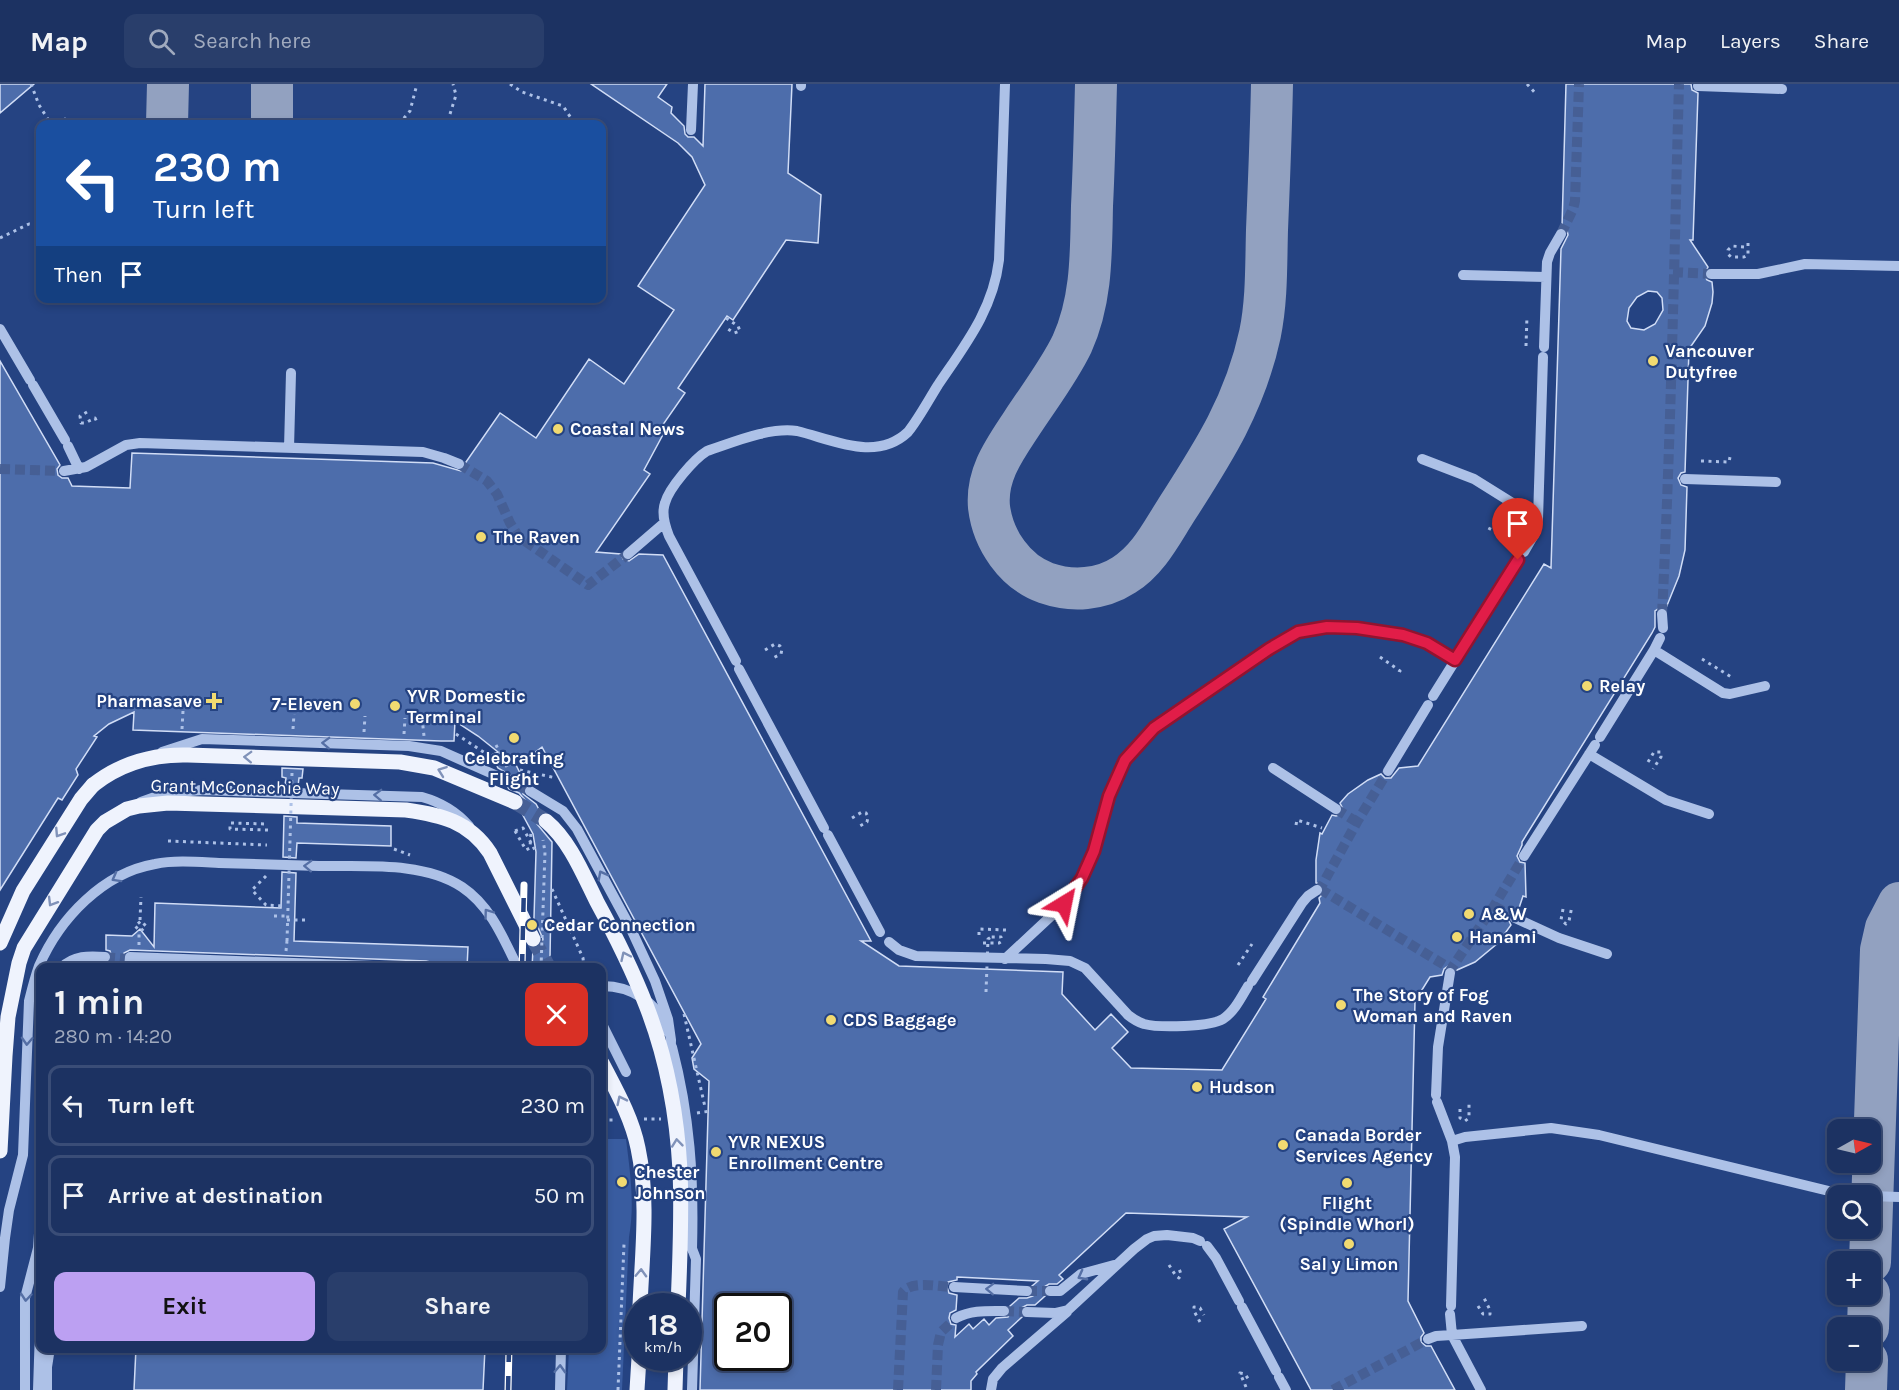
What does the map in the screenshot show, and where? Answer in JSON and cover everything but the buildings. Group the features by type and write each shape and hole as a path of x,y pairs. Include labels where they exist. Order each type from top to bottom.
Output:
{"main road":[{"name":"Grant McConachie Way","path":"0,943 22,891 81,799 106,775 146,758 181,755 417,764 454,776 515,802"},
{"name":"Grant McConachie Way","path":"0,1151 8,1017 13,984 24,948 97,830 105,822 127,810 140,806 178,803 406,810 435,814 472,832 482,842 490,853 533,939"},
{"path":"544,827 568,847 625,955 646,1006 663,1065 668,1113 680,1168 678,1293"},
{"path":"606,1071 636,1137 641,1162 643,1206 640,1293"},
{"path":"637,1390 638,1371"},
{"path":"675,1390 676,1371"}],"lane":[{"path":"691,130 693,84"},
{"path":"880,932 669,536 663,512 665,501 691,463 707,451 777,430 797,431 867,448 886,446 896,442 908,432 980,321 991,299 999,260 1005,84"},
{"path":"1698,86 1782,89"},
{"path":"1388,771 1534,533 1538,519 1546,277 1550,253 1561,234"},
{"path":"1710,274 1758,274 1805,264 1899,266"},
{"path":"1463,275 1546,277"},
{"path":"0,329 67,443 79,469"},
{"path":"289,448 291,373"},
{"path":"64,471 91,465 120,447 132,443 423,452 459,464"},
{"path":"1422,459 1474,479 1538,519"},
{"path":"1685,479 1776,482"},
{"path":"628,554 664,523"},
{"path":"1524,856 1654,650 1661,633 1662,614"},
{"path":"1005,959 1064,904 1082,878 1094,851 1109,796 1125,760 1154,728 1269,649 1298,632 1327,627 1357,628 1403,635 1427,643 1455,660"},
{"path":"1654,650 1723,693 1730,694 1765,686"},
{"path":"146,758 202,739 409,746 441,751 508,777"},
{"path":"1595,745 1666,800 1709,814"},
{"path":"1273,768 1336,809"},
{"path":"530,791 563,811 577,830 643,954 668,1019 671,1040 668,1113"},
{"path":"41,963 46,950 59,931 82,905 107,883 137,868 171,862 375,868 427,872 453,882 476,898 488,912 515,963"},
{"path":"889,942 898,950 916,956 1046,959 1077,963 1088,971 1128,1015 1142,1024 1202,1025 1217,1023 1230,1012 1302,903 1317,890"},
{"path":"1515,918 1559,938 1607,954"},
{"path":"68,963 74,958 83,956 105,957"},
{"path":"129,963 129,957 291,963"},
{"path":"1450,973 1438,1047 1437,1099 1452,1140 1455,1162 1450,1310 1452,1335 1481,1390"},
{"path":"0,1287 4,1238 23,1155 29,1001 36,978"},
{"path":"606,986 613,986 636,994 649,1002 659,1013 666,1025 679,1076 693,1181 690,1390"},
{"path":"606,1032 626,1072"},
{"path":"1452,1140 1543,1128 1562,1129 1599,1135 1827,1191"},
{"path":"1881,1196 1899,1197"},
{"path":"681,1212 696,1259 690,1390"},
{"path":"991,1390 993,1379 1002,1368 1074,1306 1140,1244 1154,1236 1179,1235 1193,1238 1203,1244 1216,1258 1286,1390"},
{"path":"25,1390 25,1298 36,1256"},
{"path":"1050,1291 1056,1292 1064,1289 1081,1274 1117,1264"},
{"path":"954,1287 1027,1291"},
{"path":"1027,1312 1061,1313 1074,1306"},
{"path":"956,1317 977,1311 1004,1311"},
{"path":"1428,1339 1436,1336 1582,1326"},
{"path":"38,1390 39,1353"},
{"path":"47,1390 49,1353"},
{"path":"560,1390 561,1353"}],"path":[{"path":"31,84 39,105 48,120"},
{"path":"402,120 410,111 417,84"},
{"path":"450,114 456,95 453,84"},
{"path":"510,84 522,92 562,106 571,118"},
{"path":"1527,84 1537,95"},
{"path":"0,238 29,224 36,225"},
{"path":"1744,247 1732,246 1728,254 1731,257 1748,255 1748,243"},
{"path":"1527,316 1527,346"},
{"path":"726,318 740,331 734,333 728,329"},
{"path":"87,412 80,416 81,423 95,418 97,422"},
{"path":"1701,461 1730,462 1730,457"},
{"path":"1489,530 1491,526 1512,538"},
{"path":"765,650 776,644 780,645 781,654 771,659"},
{"path":"1380,657 1400,671 1398,674"},
{"path":"1702,659 1733,678"},
{"path":"182,729 183,711"},
{"path":"293,737 294,714"},
{"path":"364,735 365,716"},
{"path":"404,737 405,717"},
{"path":"422,718 424,737"},
{"path":"456,734 491,757"},
{"path":"496,745 508,777"},
{"path":"1648,762 1654,752 1661,752 1661,757 1653,770"},
{"path":"520,770 556,778"},
{"path":"287,941 292,774"},
{"path":"852,818 862,812 866,813 867,822 858,827"},
{"path":"1296,825 1297,820 1322,828"},
{"path":"268,824 230,823 230,829 268,830"},
{"path":"541,963 544,827"},
{"path":"531,831 531,848 526,850 515,831 523,828 536,852"},
{"path":"168,841 267,845"},
{"path":"266,876 252,890 266,905 285,906"},
{"path":"552,889 584,963"},
{"path":"141,897 140,914 140,922 144,927 139,931 134,925 140,921 145,926 140,931 135,926 141,921 146,926 141,931"},
{"path":"1563,909 1561,920 1566,924 1569,921 1572,906"},
{"path":"274,916 305,920"},
{"path":"979,935 979,929 1006,930"},
{"path":"983,943 991,943 999,943 1003,939 991,937 988,939 988,950 986,992"},
{"path":"1238,965 1252,944"},
{"path":"684,1014 705,1107"},
{"path":"1460,1109 1460,1118 1465,1121 1468,1118 1469,1103"},
{"path":"640,1120 668,1113"},
{"path":"606,1120 618,1120"},
{"path":"618,1390 624,1244"},
{"path":"1169,1265 1179,1278 1181,1274 1178,1266"},
{"path":"1478,1306 1483,1314 1490,1314 1483,1296"},
{"path":"1200,1322 1194,1307 1200,1308 1204,1314"},
{"path":"1246,1387 1240,1373 1245,1374 1249,1380"}],"shaded area":[{"path":"606,1139 626,1139 632,1200 626,1293 624,1293 622,1390 567,1390 569,1353 606,1353"}],"taxiway":[{"path":"167,120 168,84"},
{"path":"272,84 272,120"},
{"path":"1096,84 1091,259 1087,293 1079,327 1067,354 998,462 990,484 989,495 989,507 995,531 1015,563 1035,578 1066,588 1086,588 1106,584 1124,575 1140,562 1159,538 1202,469 1237,406 1254,359 1264,308 1272,84"},
{"path":"1870,1251 1881,950 1886,928 1899,903"},
{"path":"1868,1317 1869,1305"},
{"path":"1866,1390 1867,1371"}],"tunnel":[{"path":"1561,234 1575,201 1579,84"},
{"path":"1662,614 1679,84"},
{"path":"1673,272 1711,274"},
{"path":"459,464 487,481 497,494 518,536 588,585 628,554"},
{"path":"0,469 64,471"},
{"path":"1317,890 1320,889 1388,771"},
{"path":"504,779 530,791"},
{"path":"515,802 546,821"},
{"path":"1336,809 1357,822"},
{"path":"1450,973 1524,856"},
{"path":"1320,889 1451,969"},
{"path":"1494,906 1515,918"},
{"path":"533,939 546,963"},
{"path":"105,957 139,960"},
{"path":"898,1390 903,1292 907,1288 919,1285 954,1287"},
{"path":"1027,1291 1050,1291"},
{"path":"1004,1311 1027,1312"},
{"path":"936,1390 938,1345 941,1332 956,1318"},
{"path":"1333,1390 1428,1339"}],"railway":[{"path":"522,963 524,885"},
{"path":"508,1390 509,1353"}],"place":[{"name":"Vancouver Dutyfree","path":"1653,361"},
{"name":"Coastal News","path":"558,429"},
{"name":"The Raven","path":"481,537"},
{"name":"Relay","path":"1587,686"},
{"name":"Pharmasave","path":"214,701"},
{"name":"7-Eleven","path":"355,704"},
{"name":"YVR Domestic Terminal","path":"395,706"},
{"name":"Celebrating Flight","path":"514,738"},
{"name":"A&W","path":"1469,914"},
{"name":"Cedar Connection","path":"532,925"},
{"name":"Hanami","path":"1457,937"},
{"name":"The Story of Fog Woman and Raven","path":"1341,1005"},
{"name":"CDS Baggage","path":"831,1020"},
{"name":"Hudson","path":"1197,1087"},
{"name":"Canada Border Services Agency","path":"1283,1145"},
{"name":"YVR NEXUS Enrollment Centre","path":"716,1152"},
{"name":"Chester Johnson","path":"622,1182"},
{"name":"Flight (Spindle Whorl)","path":"1347,1183"},
{"name":"Sal y Limon","path":"1349,1244"}],"route":[{"path":"1064,904 1082,878 1094,851 1109,796 1125,760 1154,728 1269,649 1298,632 1327,627 1357,628 1403,635 1427,643 1455,660 1518,560"}]}
